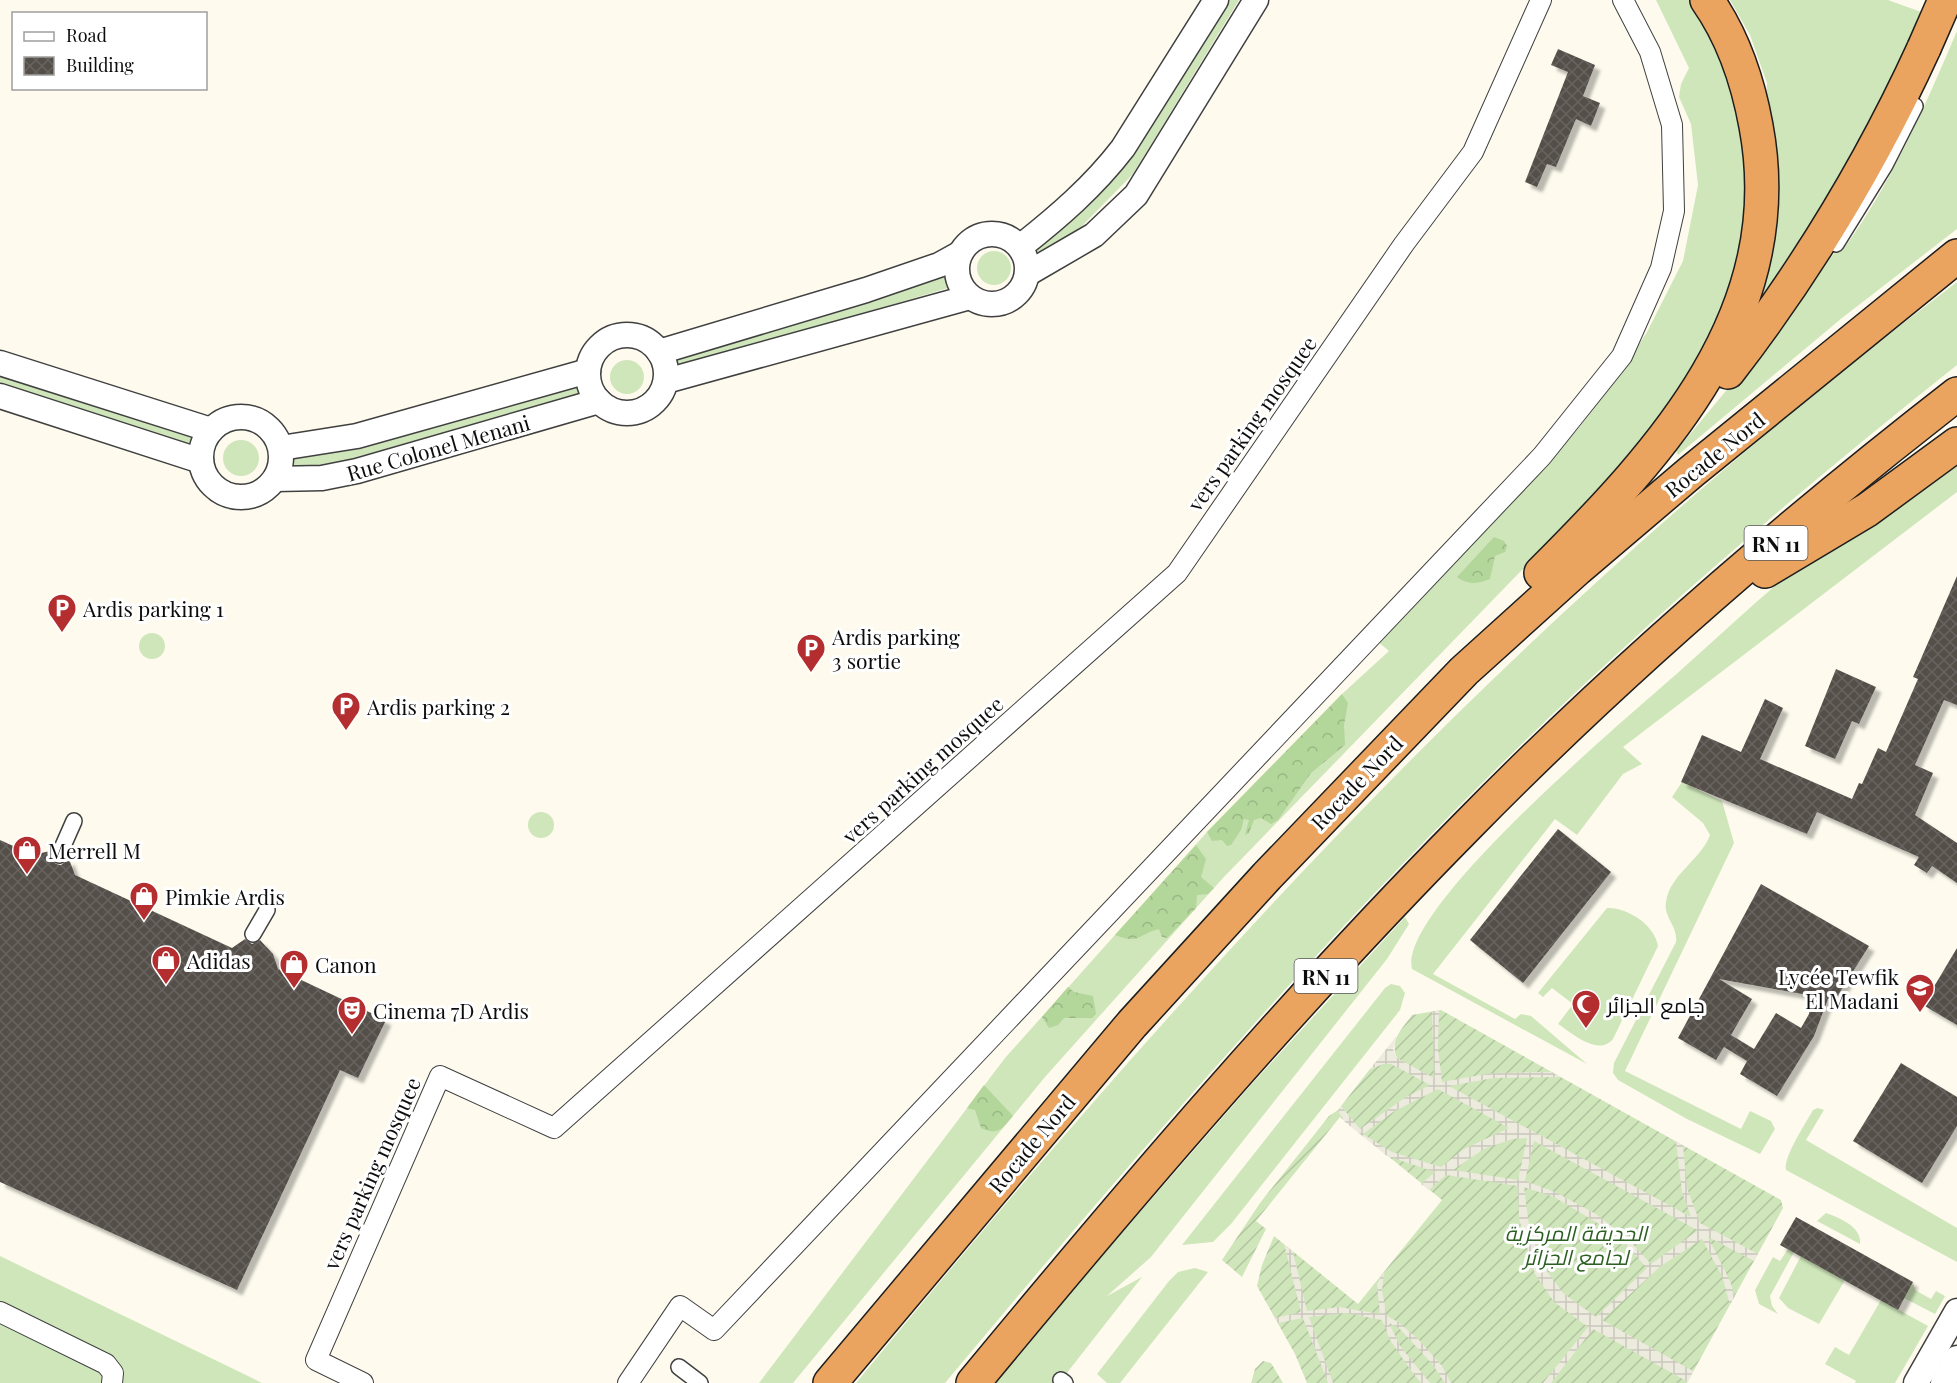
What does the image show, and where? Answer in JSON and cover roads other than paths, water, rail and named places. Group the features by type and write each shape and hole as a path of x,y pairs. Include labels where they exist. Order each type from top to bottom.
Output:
{"highway":[{"path":"1613,498 1689,405 1710,372 1737,318 1758,245 1762,169 1753,111 1736,54 1707,0"},
{"path":"1936,0 1957,9"},
{"path":"1132,1023 1173,964 1378,737 1695,415 1810,258 1848,199 1881,137 1932,55 1945,0"},
{"name":"Rocade Nord","path":"830,1383 1132,1023 1267,876 1464,671 1577,568 1957,256"},
{"name":"RN 11","path":"973,1383 1287,1018 1414,881 1547,749 1710,599 1842,487 1957,394"},
{"path":"1710,599 1828,535 1957,444"}],"street":[{"path":"1020,247 1080,197 1105,171 1123,148 1216,0"},
{"path":"1027,274 1094,235 1136,195 1256,0"},
{"name":"vers parking mosquee","path":"363,1383 316,1360 440,1076 554,1128 1177,573 1404,244 1473,152 1541,0"},
{"path":"628,1383 681,1306 714,1330 1542,456 1622,356 1661,268 1674,211 1672,125 1650,51 1623,0"},
{"path":"1932,55 1957,9"},
{"path":"1822,263 1864,201 1921,92"},
{"path":"659,352 866,290 939,265 959,254 967,244 985,234 1004,236 1020,247 1026,262 1027,274 1023,286 1014,297 1001,303 981,302 970,297 962,289 957,276 959,254"},
{"path":"666,381 970,297"},
{"path":"636,336 649,342 659,352 666,368 666,381 660,395 649,407 636,413 620,413 606,408 592,393 588,371 592,357 600,345 613,337 636,336"},
{"path":"0,363 211,430"},
{"name":"Rue Colonel Menani","path":"281,448 357,436 588,371"},
{"path":"0,396 201,461"},
{"name":"Rue Colonel Menani","path":"275,479 322,478 357,471 599,401"},
{"path":"232,417 251,418 268,426 281,448 282,458 275,479 258,494 235,497 224,494 213,486 205,475 201,461 201,450 211,430 232,417"},
{"path":"59,855 74,821"},
{"path":"253,934 267,910"},
{"path":"1916,1383 1957,1311"},
{"path":"0,1312 106,1364 113,1373 112,1383"},
{"path":"1943,1383 1957,1358"},
{"path":"679,1367 700,1383"}],"place":[{"name":"Ardis parking 1","path":"62,634"},
{"name":"Ardis parking 3 sortie","path":"811,674"},
{"name":"Ardis parking 2","path":"346,732"},
{"name":"Merrell M","path":"27,876"},
{"name":"Pimkie Ardis","path":"144,922"},
{"name":"Adidas","path":"166,986"},
{"name":"Canon","path":"294,990"},
{"name":"Lycée Tewfik El Madani","path":"1920,1014"},
{"name":"جامع الجزائر","path":"1586,1030"},
{"name":"Cinema 7D Ardis","path":"352,1036"}],"park label":[{"name":"الحديقة المركزية لجامع الجزائر","path":"1576,1244"}]}
